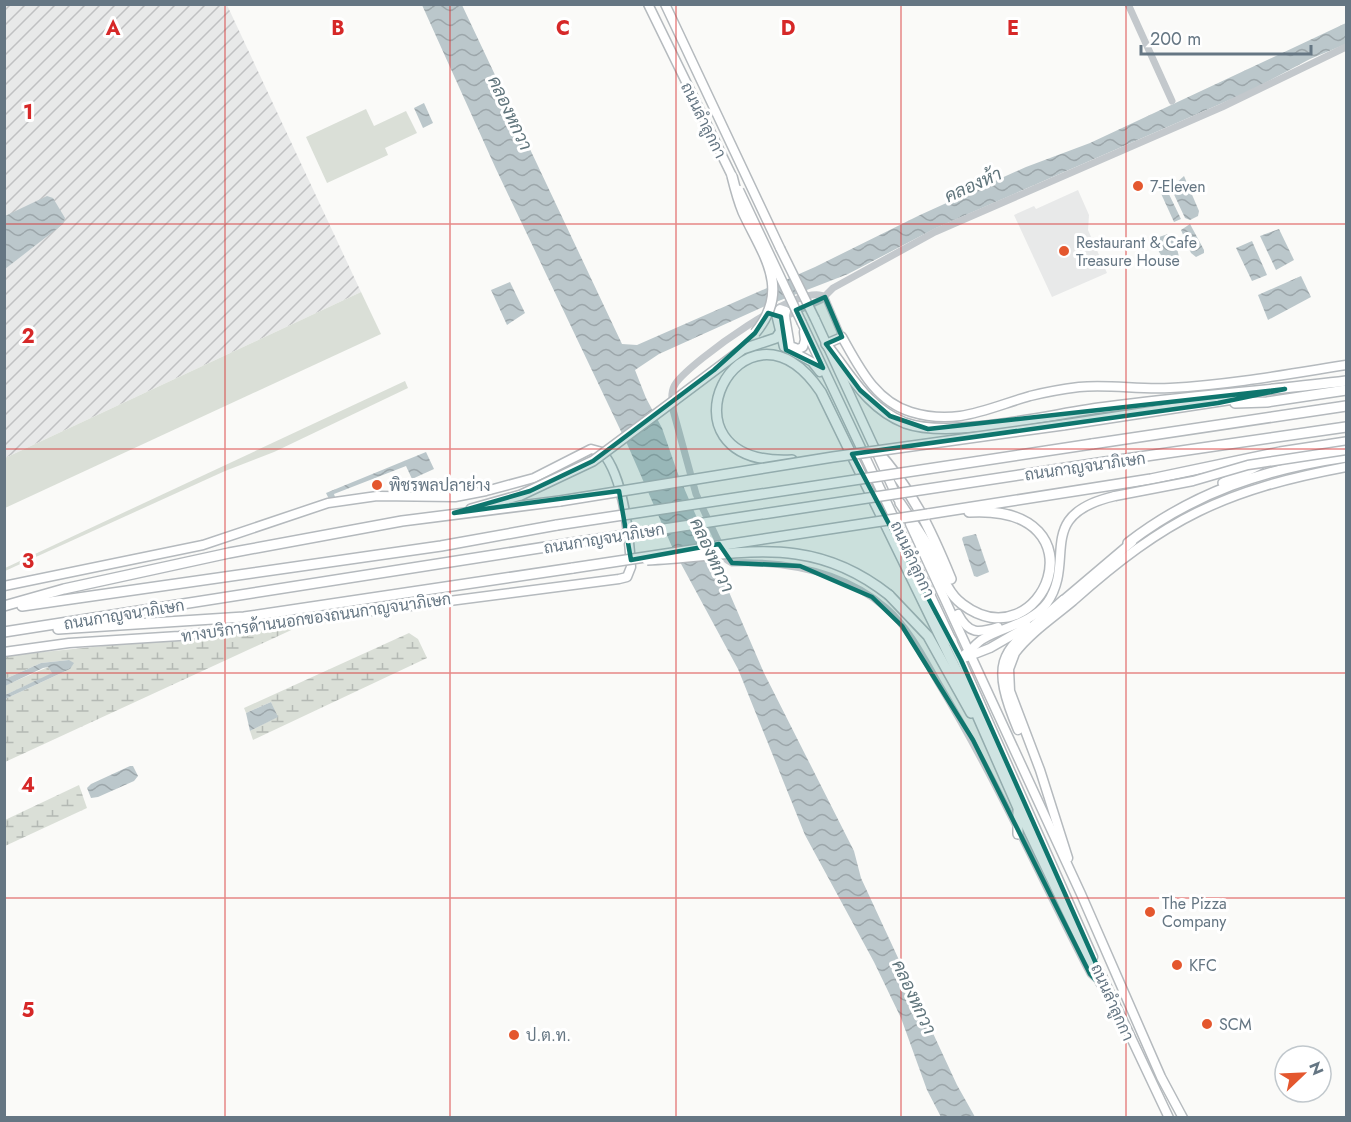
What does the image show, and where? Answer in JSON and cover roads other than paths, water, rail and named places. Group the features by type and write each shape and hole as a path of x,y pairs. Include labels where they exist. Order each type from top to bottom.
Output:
{"highway":[{"path":"714,370 755,333 771,306 773,282 769,266 742,209 732,176"},
{"path":"4,607 64,589 229,553 454,513 521,495 593,461 743,349 776,338 781,331"},
{"path":"826,344 860,390 879,409 904,422 928,429 960,428 1109,406 1347,381"},
{"path":"833,457 779,461 759,459 741,452 722,431 716,407 717,393 724,379 744,361 773,356 797,365 812,379 940,627 952,641"},
{"path":"454,513 486,512 833,457 1218,403 1285,389"},
{"path":"1218,403 1250,404 1347,390"},
{"name":"ถนนกาญจนาภิเษก","path":"4,607 441,546 556,525 1347,406"},
{"name":"ถนนกาญจนาภิเษก","path":"9,632 565,543 1347,427"},
{"path":"844,438 967,692 1018,808 1101,984"},
{"path":"628,561 658,553 928,514 1101,486 1347,442"},
{"path":"1128,543 1165,516 1251,468 1318,446"},
{"path":"874,448 896,471 919,506 954,586 969,607"},
{"path":"1201,496 1274,470 1347,457"},
{"path":"900,503 930,549 951,591 963,605 992,616 1016,614 1033,604 1047,584 1050,564 1046,543 1034,528 1022,518 986,512 928,514"},
{"path":"9,632 244,617 628,561 776,550 832,563 870,581 889,595 928,636 959,693 986,735"},
{"path":"1018,808 1018,834"}],"main road":[{"name":"ถนนลำลูกกา","path":"648,4 960,658 1110,995 1169,1118"},
{"name":"ถนนลำลูกกา","path":"665,4 971,653 1161,1077 1183,1118"},
{"path":"782,315 787,341 794,348 800,348 804,344 802,323"},
{"path":"782,315 781,331 784,347 816,366 833,389"},
{"path":"826,344 842,337 864,375 881,395 912,412 941,417 983,412 1031,396 1086,387 1113,384 1172,388 1347,365"},
{"name":"ทางบริการด้านนอกของถนนกาญจนาภิเษก","path":"4,586 203,545 328,503 376,496 455,497 478,493 534,478 591,449 602,452 608,459 623,505 632,567 627,577 179,636 69,644 4,652"},
{"path":"971,653 977,644 1035,614 1049,600 1056,580 1060,542 1071,519 1088,505 1115,496 1206,478 1248,465 1347,450"},
{"path":"1072,876 1065,844 1010,691 1010,664 1024,642 1102,575 1152,537 1193,513 1228,496 1290,478 1347,467"},
{"path":"1065,844 1005,699 1000,679 1002,666 1009,650 1128,543 1152,537"},
{"path":"923,551 935,567 966,627 981,633 1013,625"},
{"path":"960,658 1000,642 1063,600"},
{"path":"995,633 987,642 991,645 1000,642"},
{"path":"986,714 996,709"},
{"path":"1101,984 1110,995"}],"street":[{"path":"1128,4 1172,101"},
{"path":"825,297 833,288 935,232 1222,107 1347,47"},
{"path":"825,297 814,295 782,315 766,313 735,333 680,379 671,396 678,435 696,494 727,560 810,569 857,588 887,609 908,634 974,740 1046,890 1090,974 1101,984"},
{"path":"825,297 842,337"}],"water":[{"name":"คลองหกวา","path":"422,5 462,5 622,344 637,345 815,267 920,215 1026,167 1090,143 1346,23 1346,44 1310,59 1250,91 936,228 848,274 763,307 659,354 635,370 646,398 662,428 678,474 764,673 854,851 861,878 957,1085 975,1117 941,1117 927,1090 901,1018 874,962 805,835 738,669 673,549 628,446 496,169"},
{"path":"424,103 433,123 423,128 414,108"},
{"path":"1184,176 1199,211 1198,216 1190,220 1185,218 1171,188"},
{"path":"1164,184 1181,219 1174,222 1158,187"},
{"path":"47,196 53,198 65,218 63,224 5,269 5,216"},
{"path":"1190,224 1204,250 1204,253 1196,257 1191,253 1181,230"},
{"path":"1279,229 1294,260 1276,270 1260,236"},
{"path":"1168,234 1176,244 1179,257 1165,261 1159,252 1156,238"},
{"path":"1252,241 1267,275 1252,281 1236,248"},
{"path":"1301,276 1311,297 1268,320 1258,295"},
{"path":"510,282 525,313 507,325 491,290"},
{"path":"426,452 434,469 412,479 406,466 334,494 335,497 329,499 326,493"},
{"path":"976,534 989,572 977,577 974,576 962,539"},
{"path":"69,660 74,663 70,669 5,699 5,695 52,673 48,667 43,668 5,686 5,679 41,663"},
{"path":"271,702 278,717 250,731 246,713"},
{"path":"133,766 138,776 134,781 91,798 87,788 91,784"}],"place":[{"name":"7-Eleven","path":"1138,186"},
{"name":"Restaurant & Cafe Treasure House","path":"1064,251"},
{"name":"พิชรพลปลาย่าง","path":"377,485"},
{"name":"The Pizza Company","path":"1150,912"},
{"name":"KFC","path":"1177,965"},
{"name":"SCM","path":"1207,1024"},
{"name":"ป.ต.ท.","path":"514,1035"}],"water label":[{"name":"คลองห้า","path":"973,185"}]}
